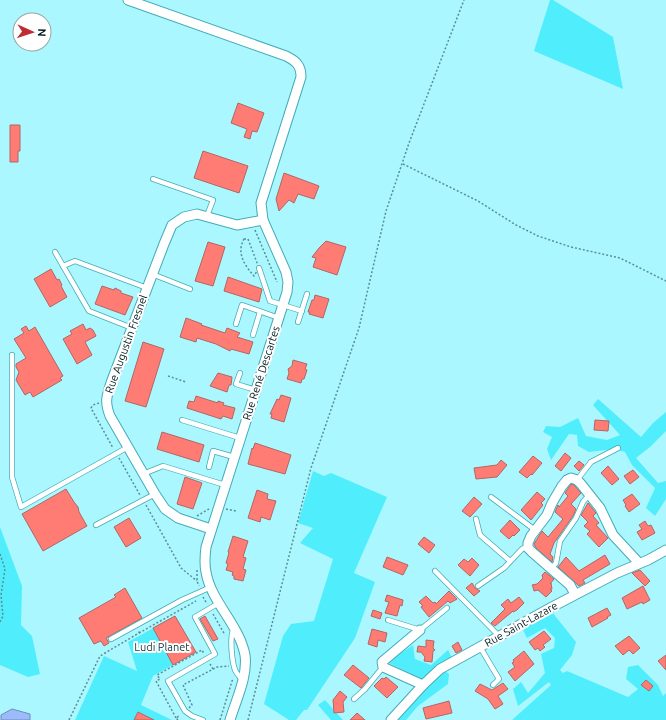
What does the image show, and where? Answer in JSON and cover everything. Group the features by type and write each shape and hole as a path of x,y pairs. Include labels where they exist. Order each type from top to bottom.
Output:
{"street":[{"path":"128,0 286,56 297,62 301,68 301,77 263,195 261,204 263,220"},
{"name":"Rue Augustin Fresnel","path":"211,529 178,518 165,509 110,416 106,408 106,400 112,380 168,232 172,225 178,220 190,215 198,214 237,225 263,220"},
{"name":"Rue René Descartes","path":"211,529 287,292 288,282 286,272 263,220"},
{"path":"575,594 570,586 532,552 528,546 528,543 535,530 547,515 552,503 567,480 572,478 577,480 600,508 613,535 639,563"},
{"path":"211,529 206,547 206,573 211,587 242,644 245,656 242,680 230,720"},
{"name":"Rue Saint-Lazare","path":"391,720 440,669 575,594 666,550"},
{"path":"420,630 382,662 382,667 423,685"}],"lane":[{"path":"153,179 212,200 207,216"},
{"path":"55,252 88,311 132,328"},
{"path":"63,266 75,261 147,288"},
{"path":"259,268 270,301 302,311"},
{"path":"152,274 190,289"},
{"path":"298,322 307,294"},
{"path":"236,324 242,306 278,318"},
{"path":"253,334 260,312"},
{"path":"12,355 12,477 21,507 128,447"},
{"path":"240,373 236,384 256,390"},
{"path":"182,420 240,438"},
{"path":"577,480 591,462 618,448"},
{"path":"209,467 213,451 234,458"},
{"path":"143,474 163,466 225,485"},
{"path":"96,525 155,494"},
{"path":"551,569 556,563 560,541 576,518 583,502 589,495"},
{"path":"491,497 535,530"},
{"path":"476,519 480,535 510,561"},
{"path":"478,586 504,568 522,549 528,546"},
{"path":"435,571 499,636"},
{"path":"111,639 182,600 211,587"},
{"path":"203,720 192,716 185,711 168,681 215,654 194,618 220,603"},
{"path":"388,620 420,630 447,608"},
{"path":"480,646 499,679 493,685"},
{"path":"354,699 365,689 382,667"}],"path":[{"path":"248,720 311,468 359,328 386,211 402,164 464,0"},
{"path":"402,164 478,201 516,225 538,236 571,247 620,258 666,281"},
{"path":"252,222 277,282"},
{"path":"244,238 248,239 259,268 254,276 244,263 241,251 244,238"},
{"path":"168,376 186,382"},
{"path":"106,400 93,405 91,408 181,568 197,581"},
{"path":"0,554 5,569 1,595 3,616 0,622"},
{"path":"69,720 100,656 197,601"},
{"path":"139,633 140,623"},
{"path":"178,720 176,718 192,705 183,685 217,667 231,666"}],"green space":[{"path":"550,0 553,0 613,37 623,89 534,51"},
{"path":"598,399 641,437 653,423 666,412 666,431 636,458 658,483 666,481 666,499 655,516 646,508 655,488 632,465 625,452 614,449 589,452 578,446 577,435 569,434 551,460 547,449 552,437 543,432 546,426 560,427 578,418 586,436 607,440 620,435 593,405"},
{"path":"313,471 324,476 331,473 387,497 354,573 375,582 355,638 307,710 304,710 296,720 289,720 264,704 283,636 291,624 314,621 333,559 300,543 313,528 298,523"},
{"path":"0,527 22,586 21,625 32,636 40,674 28,677 0,665"},
{"path":"552,612 576,642 572,655 560,670 563,673 567,671 628,697 638,689 626,679 628,667 638,665 658,685 663,696 666,693 666,720 512,720 551,685 549,682 518,706 513,689 521,682 528,693 545,673 541,654 554,648 555,638 545,628 527,638 523,630"},
{"name":"Ludi Planet","path":"175,616 196,652 153,676 141,705 172,720 75,720 104,656 137,671 128,642"},
{"path":"413,645 415,659 431,665 448,650 452,658 437,665 449,674 448,684 418,706 406,720 397,720 426,686 419,678 387,662"},
{"path":"325,700 343,720 331,720 318,705"}],"shaded area":[{"path":"12,709 30,714 30,720 1,720 1,715"}],"building":[{"path":"238,103 264,113 257,132 252,131 250,139 244,137 247,129 231,123"},
{"path":"10,125 20,125 20,151 18,151 18,162 10,162"},
{"path":"203,151 248,166 239,193 194,178"},
{"path":"284,173 319,186 314,199 298,194 294,203 289,200 279,211 276,199"},
{"path":"326,241 346,247 337,275 313,267 316,258 312,257"},
{"path":"208,242 225,247 213,286 195,281"},
{"path":"51,269 57,280 59,279 67,297 50,307 34,279"},
{"path":"228,277 262,289 259,302 224,291"},
{"path":"102,286 114,290 115,288 121,291 121,293 133,297 125,315 95,304"},
{"path":"315,295 329,299 323,318 309,314 310,312 308,312"},
{"path":"186,318 225,333 227,328 240,333 237,337 253,342 249,354 231,349 230,351 216,344 197,338 196,342 180,337"},
{"path":"83,324 86,330 90,328 93,330 96,336 85,342 92,355 77,364 63,339 72,334 70,331"},
{"path":"26,326 29,331 35,327 63,376 60,378 62,380 33,397 30,392 25,395 16,380 19,372 16,364 26,358 14,339 24,333 21,329"},
{"path":"143,342 164,349 146,407 125,401"},
{"path":"293,360 307,364 305,369 307,370 301,383 287,379 289,373 288,369 292,366"},
{"path":"218,373 232,377 231,385 229,385 227,392 210,386"},
{"path":"281,395 291,398 284,422 271,418 272,414 270,414 277,399 279,400"},
{"path":"196,396 218,403 218,401 224,403 223,405 235,408 232,419 223,416 221,419 187,408 189,401 194,402"},
{"path":"595,420 609,421 608,431 594,430"},
{"path":"162,432 204,445 199,462 157,449"},
{"path":"255,443 291,455 285,474 248,464 252,448 253,449"},
{"path":"565,453 571,458 561,471 555,466"},
{"path":"533,456 542,463 532,475 531,474 527,478 519,472"},
{"path":"501,460 507,465 497,477 476,479 474,468 497,465"},
{"path":"579,461 584,465 579,471 574,466"},
{"path":"608,466 619,479 612,485 601,473"},
{"path":"633,470 639,477 630,484 624,476"},
{"path":"185,477 202,483 193,509 177,504"},
{"path":"571,484 574,485 581,493 571,504 576,509 573,516 554,543 550,554 553,557 552,562 536,548 534,544 542,531 548,537 563,519 555,512 558,505 559,507 568,496 565,493"},
{"path":"66,489 78,507 79,512 87,526 43,551 22,514"},
{"path":"257,490 268,494 267,499 276,501 270,520 261,517 260,522 248,518"},
{"path":"537,492 545,499 541,503 543,505 531,520 521,510"},
{"path":"632,494 640,504 629,512 623,500"},
{"path":"474,497 482,504 470,517 462,511"},
{"path":"588,503 596,513 593,516 599,523 596,525 608,538 599,547 587,534 590,531 584,526 588,522 581,515"},
{"path":"129,518 141,538 126,547 114,527"},
{"path":"510,520 520,530 509,539 500,531"},
{"path":"645,521 648,526 651,525 655,533 642,540 637,532 642,529 639,525"},
{"path":"233,536 248,541 243,557 246,558 243,569 246,570 243,581 234,579 234,576 232,575 233,572 226,570 228,564 226,563 228,552"},
{"path":"424,537 435,545 429,553 418,544"},
{"path":"605,555 610,564 583,580 585,583 579,586 558,567 566,557 579,571"},
{"path":"387,557 408,565 403,575 383,567"},
{"path":"472,558 479,565 470,576 458,565 464,559 468,562"},
{"path":"640,570 650,581 645,586 632,573"},
{"path":"545,572 554,579 550,584 551,583 552,589 550,589 552,591 546,597 538,590 534,591 532,585 537,584 543,578 542,575"},
{"path":"472,583 475,588 480,591 474,596 466,588"},
{"path":"643,586 650,600 627,609 622,598"},
{"path":"125,588 142,618 106,638 109,643 104,646 101,641 94,644 79,618 116,597 114,595"},
{"path":"449,591 457,599 450,603 448,601 429,617 419,602 426,596 436,604"},
{"path":"387,595 403,600 397,616 385,613 389,602 385,601"},
{"path":"519,597 524,603 517,610 513,611 495,626 491,623 505,609 501,605 508,599 511,603"},
{"path":"607,608 611,615 592,627 588,618"},
{"path":"373,610 382,613 380,619 371,616"},
{"path":"175,616 196,652 173,665 153,628"},
{"path":"205,616 218,639 213,641 200,619"},
{"path":"372,629 387,633 385,642 378,640 377,647 368,644"},
{"path":"544,631 551,639 543,645 545,647 540,651 538,648 535,650 529,642"},
{"path":"629,636 640,648 633,654 629,650 623,655 615,646"},
{"path":"426,640 434,641 433,648 435,650 433,651 432,662 424,661 425,657 421,652 417,652 418,646 426,647"},
{"path":"458,642 462,650 456,653 452,646"},
{"path":"524,651 534,664 515,681 508,672 515,667 512,663 514,662 513,660"},
{"path":"666,655 666,670 658,661"},
{"path":"353,665 369,678 361,688 344,675"},
{"path":"386,677 398,687 387,698 374,686 382,678 384,679"},
{"path":"646,680 653,686 649,691 641,685"},
{"path":"503,683 508,689 498,696 503,704 495,709 488,699 475,691 480,684 492,690"},
{"path":"340,691 347,697 343,702 344,712 334,713 333,700"},
{"path":"449,701 452,713 426,719 423,708"},
{"path":"138,712 154,720 134,720"},
{"path":"357,713 365,720 350,720"}]}
